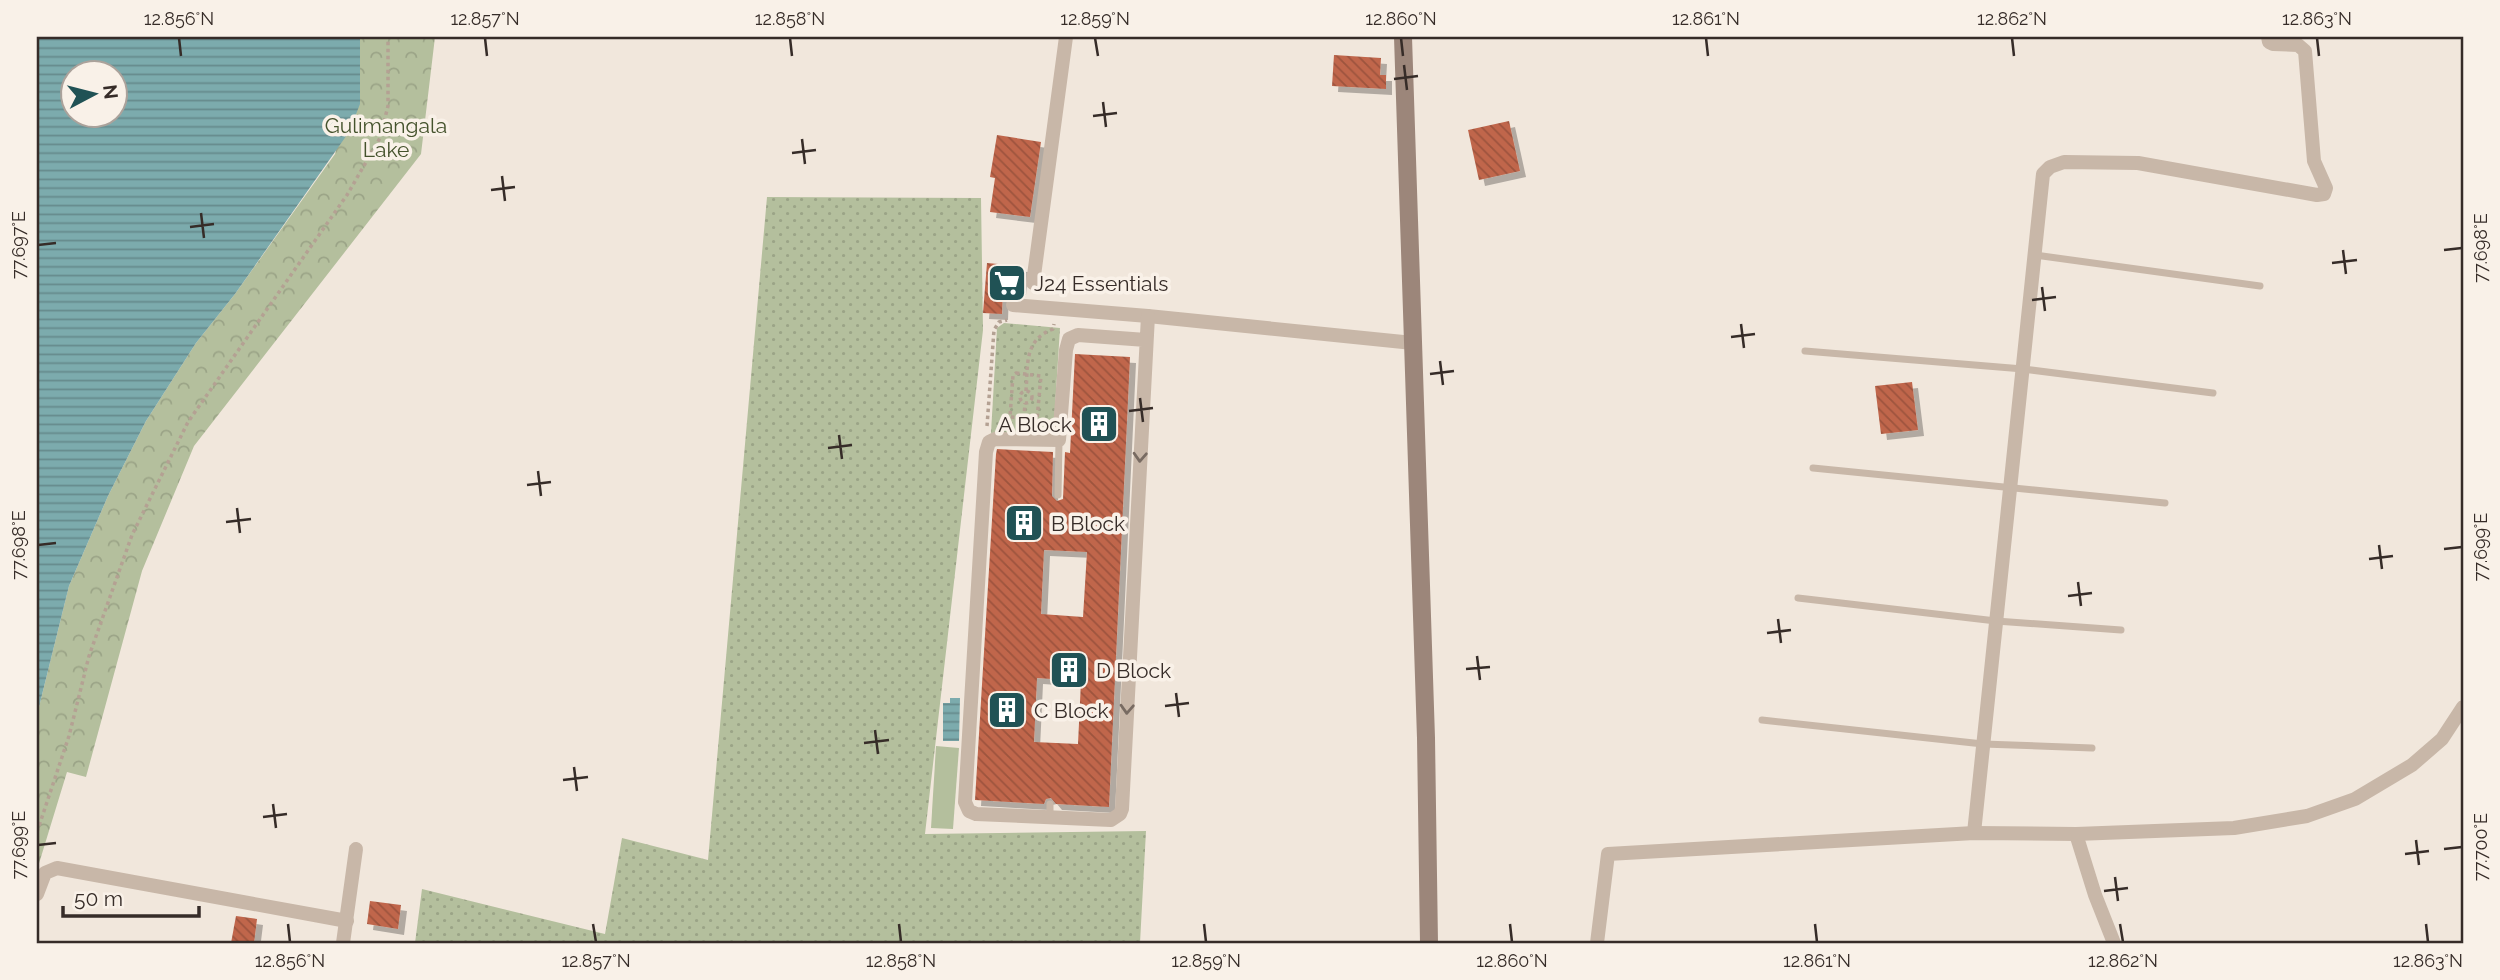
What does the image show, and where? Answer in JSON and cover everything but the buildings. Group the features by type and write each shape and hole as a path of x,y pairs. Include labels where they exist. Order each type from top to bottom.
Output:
{"street":[{"path":"1033,283 1066,37"},
{"path":"1404,37 1426,738 1429,943"},
{"path":"1974,833 2043,174 2050,167 2064,162 2138,163 2317,195 2324,194 2326,188 2314,161 2305,51 2298,45 2273,44 2268,37"},
{"path":"1013,305 1413,343"},
{"path":"1122,338 1123,314"},
{"path":"1146,340 1078,335 1069,339 1059,440 995,439 989,442 986,452 965,802 969,811 976,814 1050,811 1111,820 1120,814 1122,809 1149,316"},
{"path":"1598,943 1608,854 1974,833 2076,834 2234,828 2307,817 2355,799 2412,765 2442,739 2463,707"},
{"path":"2076,834 2113,943"},
{"path":"344,943 356,849"},
{"path":"37,894 45,873 57,868 347,921"}],"lane":[{"path":"2035,254 2260,286"},
{"path":"1804,351 2023,369 2213,393"},
{"path":"1058,495 1059,440"},
{"path":"1813,468 2165,503"},
{"path":"1798,598 1996,621 2121,630"},
{"path":"1762,720 1983,744 2092,748"}],"path":[{"path":"37,832 69,736 89,656 132,535 188,422 346,195 380,138 388,106 388,37"},
{"path":"987,433 994,330 999,322 1016,321"},
{"path":"1025,403 1020,396 1026,391 1033,342 1041,334 1053,330 1054,324 1066,325 1078,335"},
{"path":"1013,375 1040,375 1042,378 1038,418 1024,419 1010,417 1013,375"},
{"path":"1025,403 1029,402 1032,396 1026,391"},
{"path":"1024,419 1025,403"}],"green space":[{"name":"Gulimangala Lake","path":"360,37 435,37 421,154 194,446 142,571 86,777 67,772 37,870 37,715 69,586 108,496 146,421 196,343 235,294 335,154 359,54"},
{"path":"767,197 981,198 983,330 925,834 1146,831 1140,943 415,943 422,889 605,934 622,838 708,860"},
{"path":"1004,323 1060,328 1054,424 1047,433 991,433 997,328"},
{"path":"936,746 959,748 953,829 931,828"}],"water":[{"name":"Gulimangala Lake","path":"37,37 360,37 360,104 349,132 235,294 196,343 146,421 108,496 69,586 37,715"},
{"path":"950,698 960,698 959,741 943,741 943,703 950,703"}],"place":[{"name":"J24 Essentials","path":"1007,283"},
{"name":"A Block","path":"1099,424"},
{"name":"B Block","path":"1024,523"},
{"name":"D Block","path":"1069,670"},
{"name":"C Block","path":"1007,710"}]}
